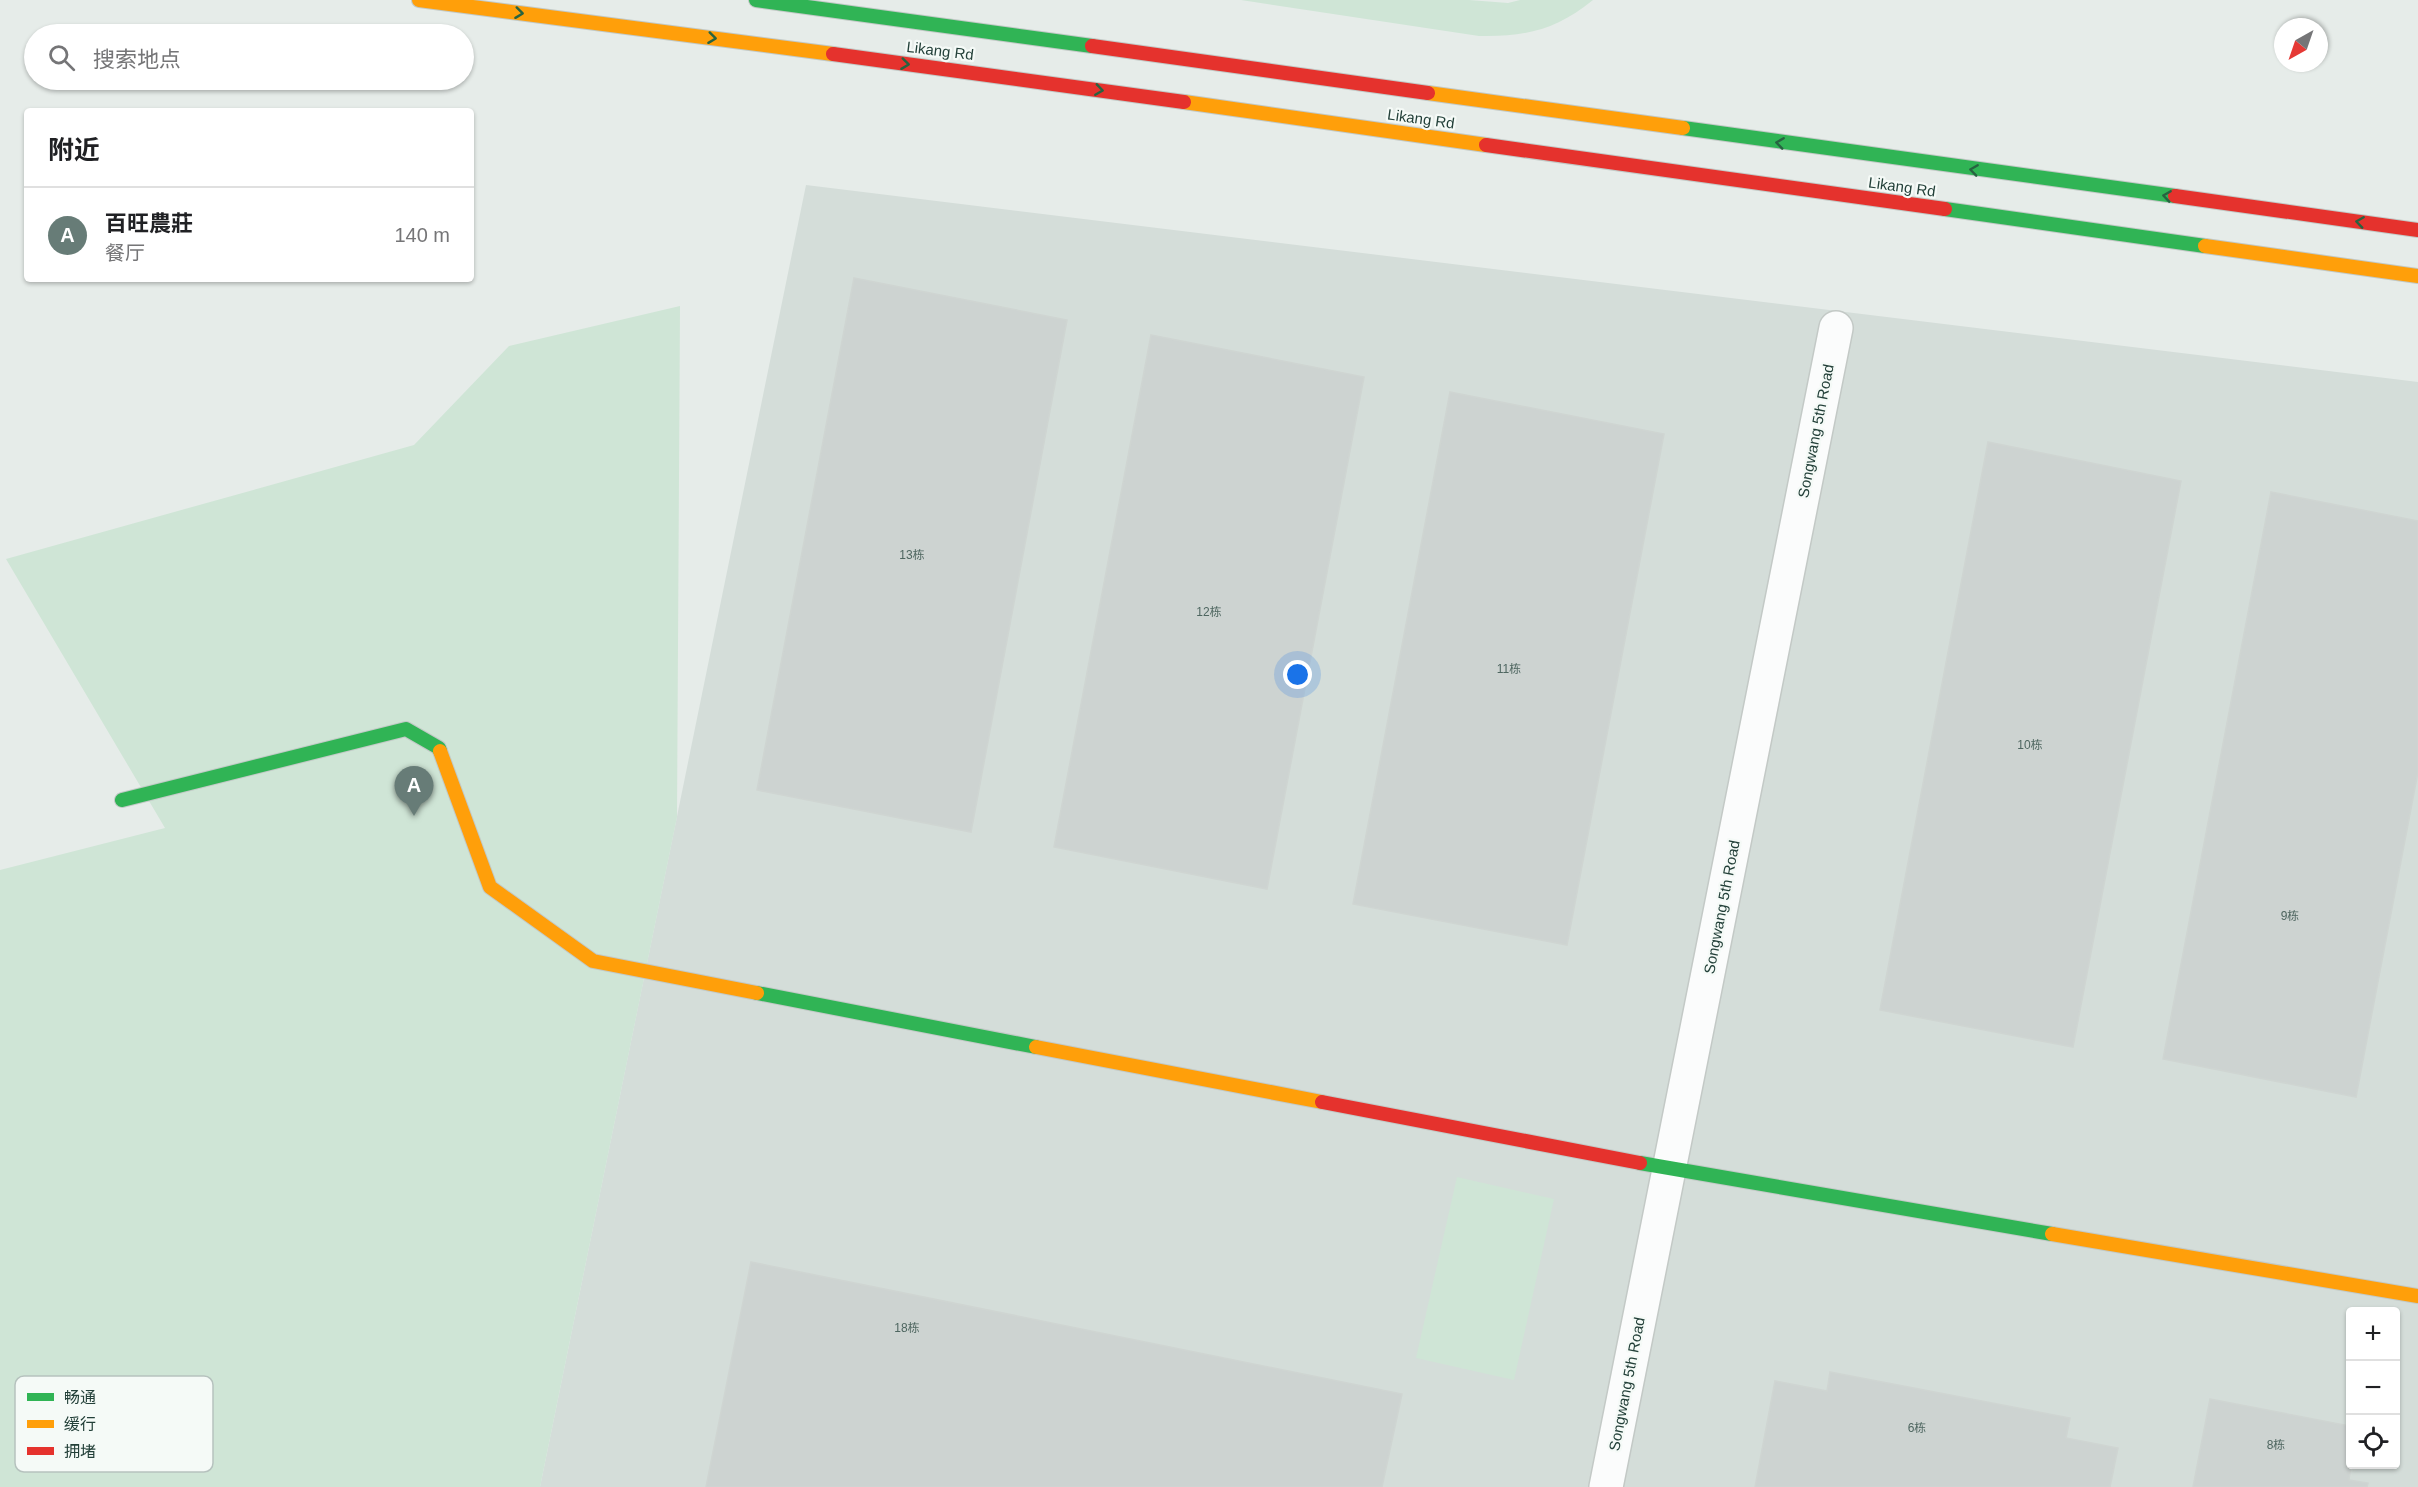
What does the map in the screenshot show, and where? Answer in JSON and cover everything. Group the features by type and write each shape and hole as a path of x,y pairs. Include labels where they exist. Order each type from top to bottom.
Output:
{"street":[{"name":"Likang Rd","path":"419,0 977,73 2418,276"},
{"name":"Likang Rd","path":"756,0 2418,230"},
{"name":"Songwang 5th Road","path":"1606,1487 1836,328"},
{"path":"122,800 406,729 440,748 490,886 592,961 1670,1169 2418,1296"}],"shaded area":[{"path":"806,185 2418,382 2418,1487 540,1487"}],"green space":[{"path":"1241,0 1469,0 1508,3 1520,0 1593,0 1566,18 1539,30 1511,35 1479,36"},
{"path":"680,306 677,817 540,1487 0,1487 0,870 165,828 6,559 414,445 509,346"},
{"path":"1457,1177 1554,1199 1514,1380 1416,1358"}],"building":[{"path":"854,278 1067,320 971,832 757,790"},
{"path":"1151,335 1364,377 1267,889 1054,847"},
{"path":"1450,392 1664,434 1567,945 1353,904"},
{"path":"1988,442 2181,481 2073,1047 1880,1010"},
{"path":"2271,492 2418,521 2418,772 2356,1097 2163,1059"},
{"path":"751,1262 1402,1394 1382,1487 706,1487"},
{"path":"1830,1372 2070,1418 2066,1438 2118,1448 2110,1487 1755,1487 1775,1381 1827,1391"},
{"path":"2210,1399 2346,1425 2346,1469 2350,1469 2349,1480 2368,1483 2367,1487 2193,1487"}],"traffic: fast":[{"path":"756,0 1092,46"},
{"path":"1683,128 2175,196"},
{"path":"1945,209 2205,246"},
{"path":"122,800 406,729 439,748 440,751"},
{"path":"757,993 1036,1047"},
{"path":"1640,1163 2052,1234"}],"traffic: slow":[{"path":"419,0 833,54"},
{"path":"1428,93 1683,128"},
{"path":"1184,102 1486,145"},
{"path":"2205,246 2418,276"},
{"path":"440,751 490,887 593,961 757,993"},
{"path":"1036,1047 1322,1102"},
{"path":"2052,1234 2418,1296"}],"traffic: jam":[{"path":"1092,46 1428,93"},
{"path":"833,54 1184,102"},
{"path":"1486,145 1945,209"},
{"path":"2175,196 2418,230"},
{"path":"1322,1102 1640,1163"}],"place":[{"name":"百旺農莊","path":"414,816"}]}
